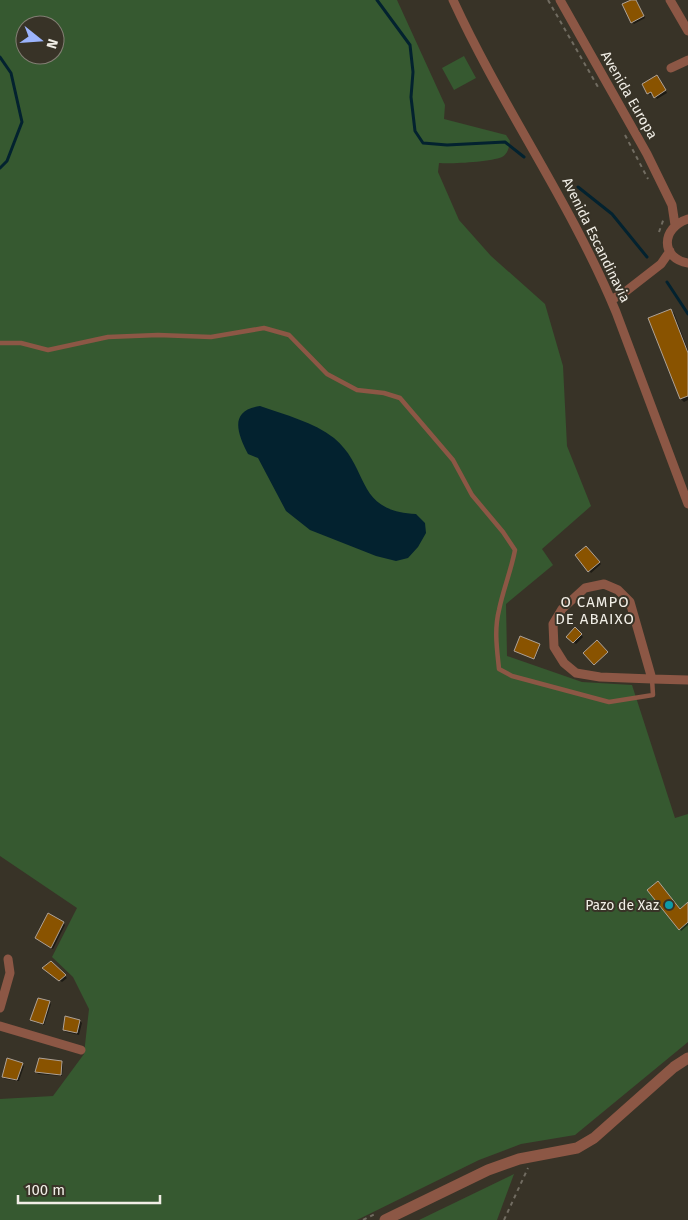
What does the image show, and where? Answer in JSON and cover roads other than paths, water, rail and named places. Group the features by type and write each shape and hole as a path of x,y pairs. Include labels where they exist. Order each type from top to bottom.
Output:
{"street":[{"name":"Avenida Escandinavia","path":"453,0 495,82 562,200 611,300 688,504"},
{"name":"Avenida Europa","path":"560,0 628,120 672,206 675,225"},
{"path":"670,0 688,31"},
{"path":"671,68 688,60"},
{"name":"Avenida Europa","path":"672,206 687,220"},
{"path":"687,220 675,225 670,230 668,237 670,251 677,259 688,263"},
{"path":"611,300 625,292 661,264 670,251"},
{"path":"661,264 677,259"},
{"path":"652,679 630,602 618,590 604,584 585,588 562,609 553,624 554,647 564,663 576,673 600,677 652,679 688,680"},
{"path":"0,1008 10,973 8,959"},
{"path":"0,1026 81,1050"},
{"path":"385,1220 488,1170 533,1155 577,1148 594,1138 674,1067 688,1058"}],"lane":[{"path":"0,343 21,343 48,350 108,337 158,334 211,337 264,328 289,335 327,374 357,390 384,392 400,398 453,460 472,495 503,532 515,550 512,568 498,612 496,643 500,669 512,676 609,702 653,695 652,679"}],"water":[{"path":"260,406 299,419 326,432 346,450 373,497 382,505 396,511 416,514 425,523 426,533 418,547 408,558 396,561 376,556 310,530 286,511 258,458 248,454 239,431 238,424 244,412 250,408"}],"waterway":[{"path":"377,0 410,45 413,72 411,97 415,131 423,143 447,145 505,142 524,157"},
{"path":"0,57 11,73 22,122 7,161 0,168"},
{"path":"578,187 612,214 647,257"},
{"path":"667,282 688,314"}],"place":[{"name":"Pazo de Xaz","path":"669,905"}],"district":[{"name":"O CAMPO DE ABAIXO","path":"595,610"}]}
